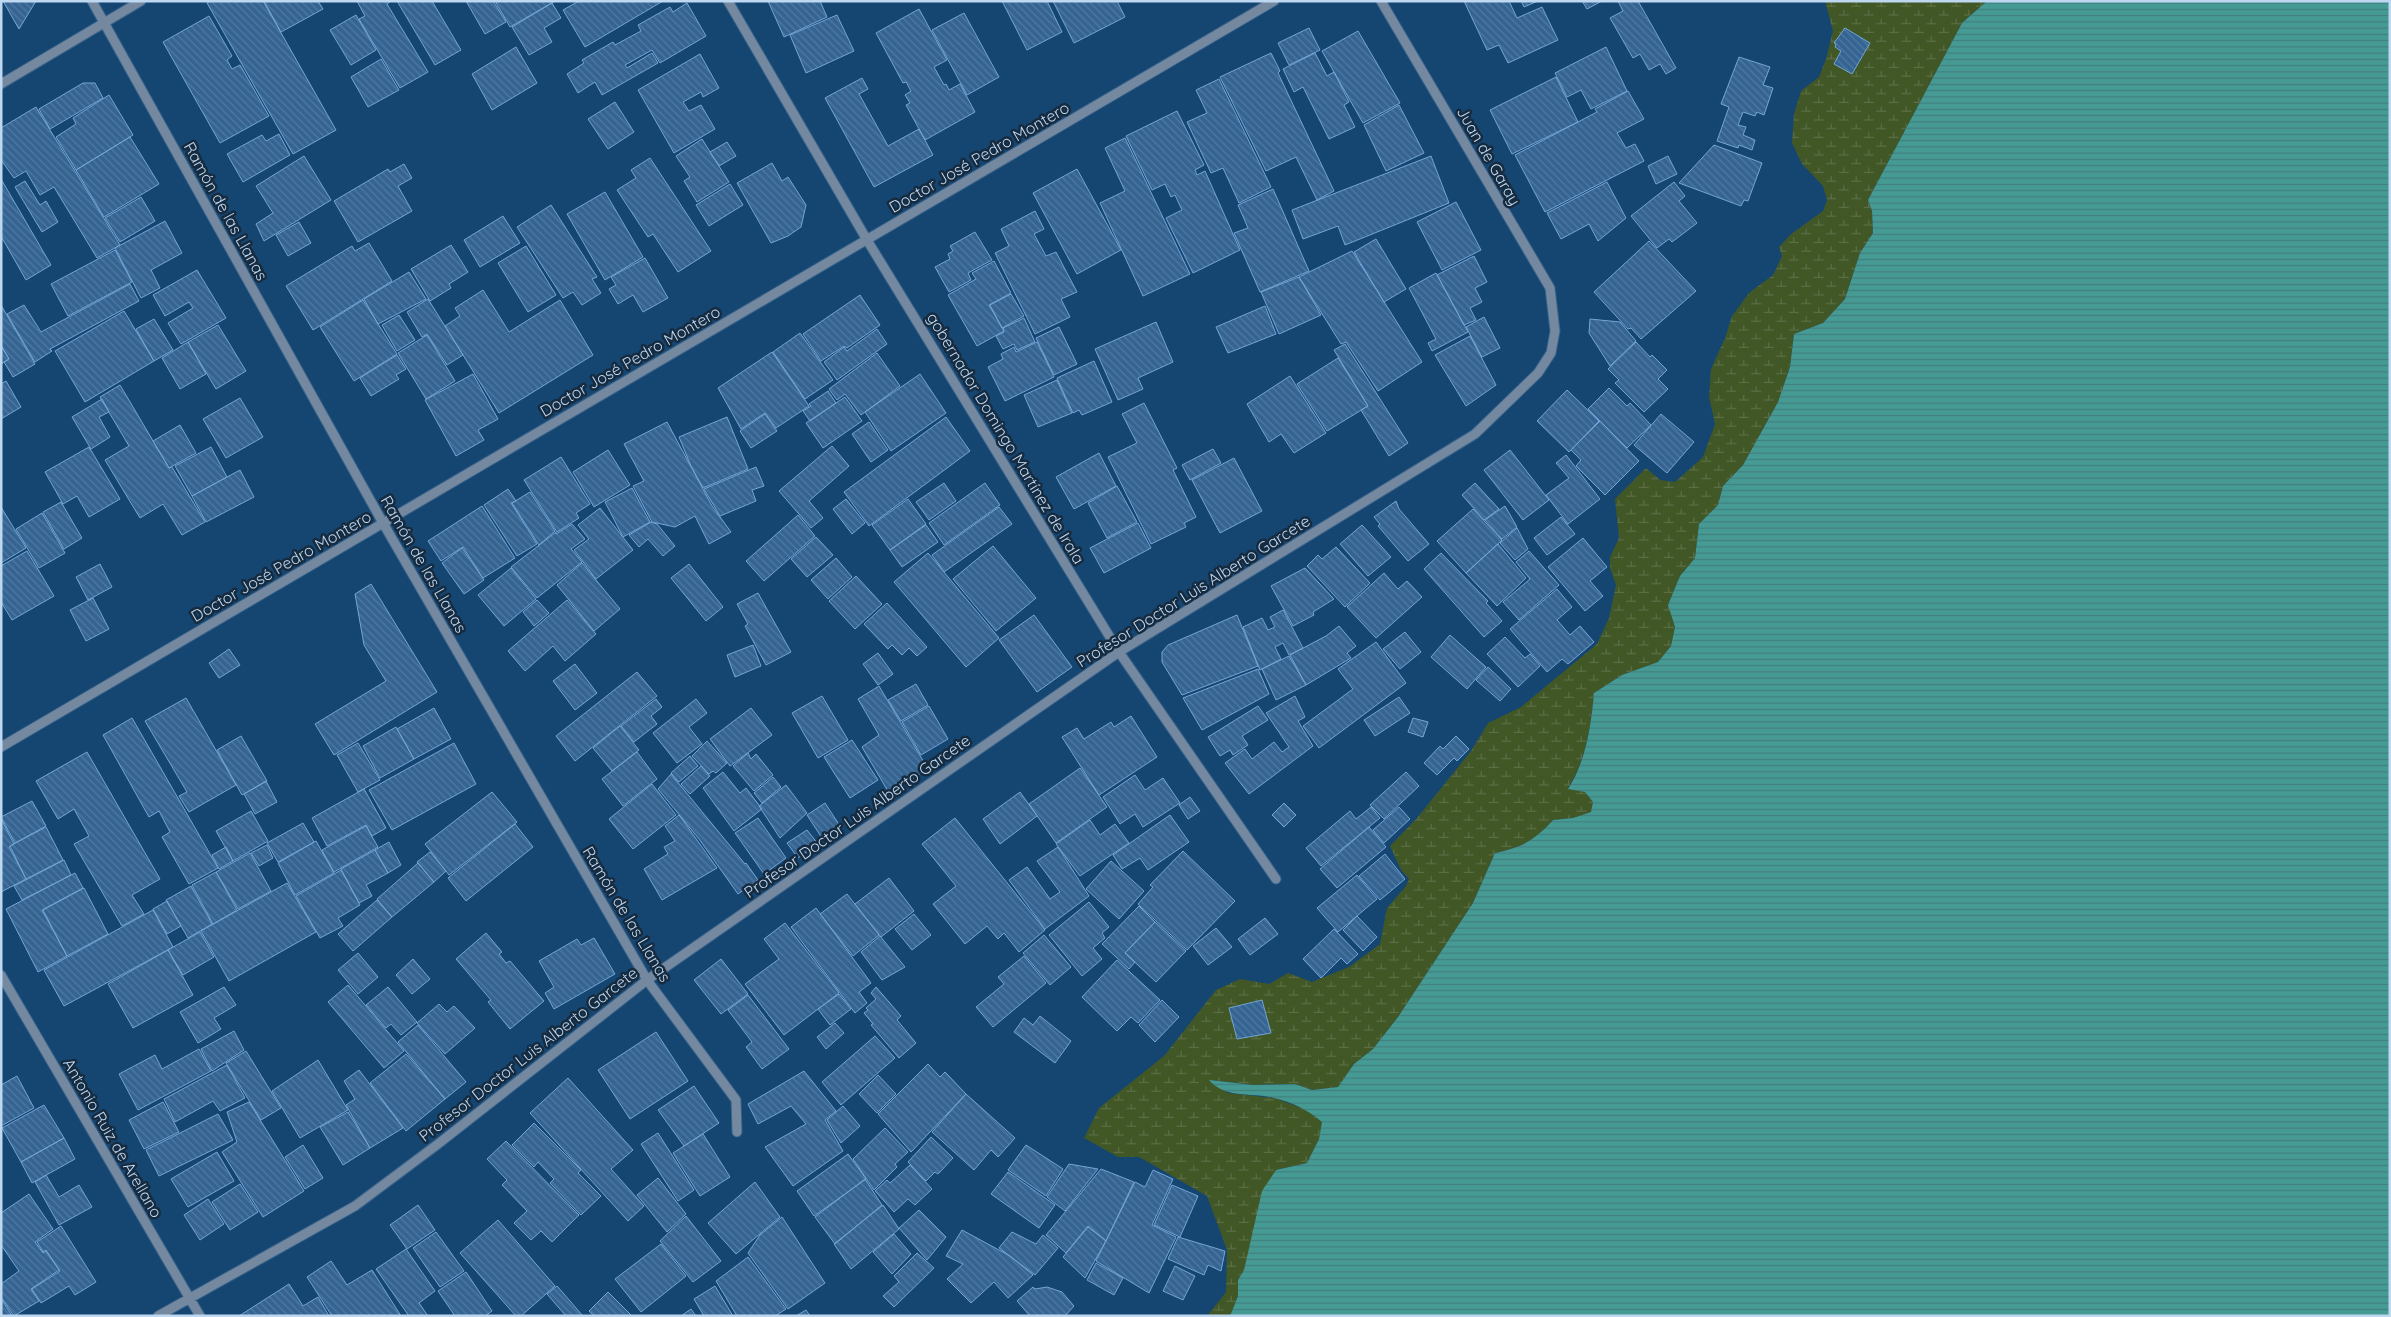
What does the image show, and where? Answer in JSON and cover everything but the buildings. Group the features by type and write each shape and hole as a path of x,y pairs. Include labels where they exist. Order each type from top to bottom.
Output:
{"street":[{"name":"Ramón de las Llanas","path":"92,1 383,523 647,980 736,1100 737,1132"},
{"path":"1,84 142,1"},
{"name":"gobernador Domingo Martínez de Irala","path":"728,1 867,240 1119,652 1276,879"},
{"name":"Doctor José Pedro Montero","path":"1,747 1274,1"},
{"name":"Juan de Garay","path":"1382,1 1550,288 1555,331"},
{"name":"Profesor Doctor Luis Alberto Garcete","path":"158,1316 355,1206 438,1144 647,980 1119,652 1475,434 1538,373 1550,353 1555,331"},
{"name":"Antonio Ruiz de Arellano","path":"1,975 200,1316"}],"green space":[{"path":"1825,1 1987,1 1962,23 1868,200 1872,211 1873,233 1860,253 1845,299 1823,323 1794,334 1790,367 1778,402 1743,465 1723,486 1718,505 1699,524 1695,558 1680,576 1668,605 1675,627 1671,646 1658,662 1622,675 1594,693 1587,742 1579,766 1568,788 1585,792 1593,802 1592,812 1573,818 1553,820 1540,833 1527,842 1495,853 1473,903 1398,1017 1373,1049 1354,1064 1338,1087 1312,1090 1295,1084 1254,1085 1210,1080 1228,1093 1275,1098 1307,1110 1322,1122 1319,1139 1307,1163 1276,1170 1244,1270 1238,1280 1238,1296 1230,1316 1207,1316 1226,1292 1227,1250 1207,1196 1139,1157 1118,1157 1084,1138 1099,1108 1164,1056 1216,990 1240,979 1269,984 1288,973 1312,982 1349,967 1380,944 1387,908 1406,886 1409,879 1401,870 1390,846 1417,818 1471,751 1488,723 1521,707 1597,644 1609,618 1616,585 1610,568 1610,557 1619,538 1615,499 1646,468 1660,480 1675,482 1703,457 1715,424 1709,397 1711,369 1725,338 1732,316 1749,293 1773,275 1782,256 1779,247 1791,234 1823,211 1827,200 1823,186 1802,164 1792,143 1794,114 1801,91 1819,77 1833,31"}],"shaded area":[{"path":"1987,1 2390,1 2390,1316 1230,1316 1238,1296 1238,1280 1244,1270 1262,1191 1276,1170 1307,1163 1319,1139 1322,1122 1300,1107 1287,1102 1265,1096 1239,1094 1223,1090 1209,1080 1254,1085 1295,1084 1312,1090 1338,1087 1354,1064 1373,1049 1398,1017 1473,903 1495,853 1527,842 1540,833 1553,820 1573,818 1591,812 1593,802 1585,792 1568,789 1583,755 1589,730 1594,693 1622,675 1658,662 1671,646 1675,627 1668,605 1680,576 1695,558 1699,524 1718,505 1723,486 1743,465 1778,402 1790,367 1794,334 1823,323 1845,299 1860,253 1873,233 1872,211 1868,200 1962,23"}]}
